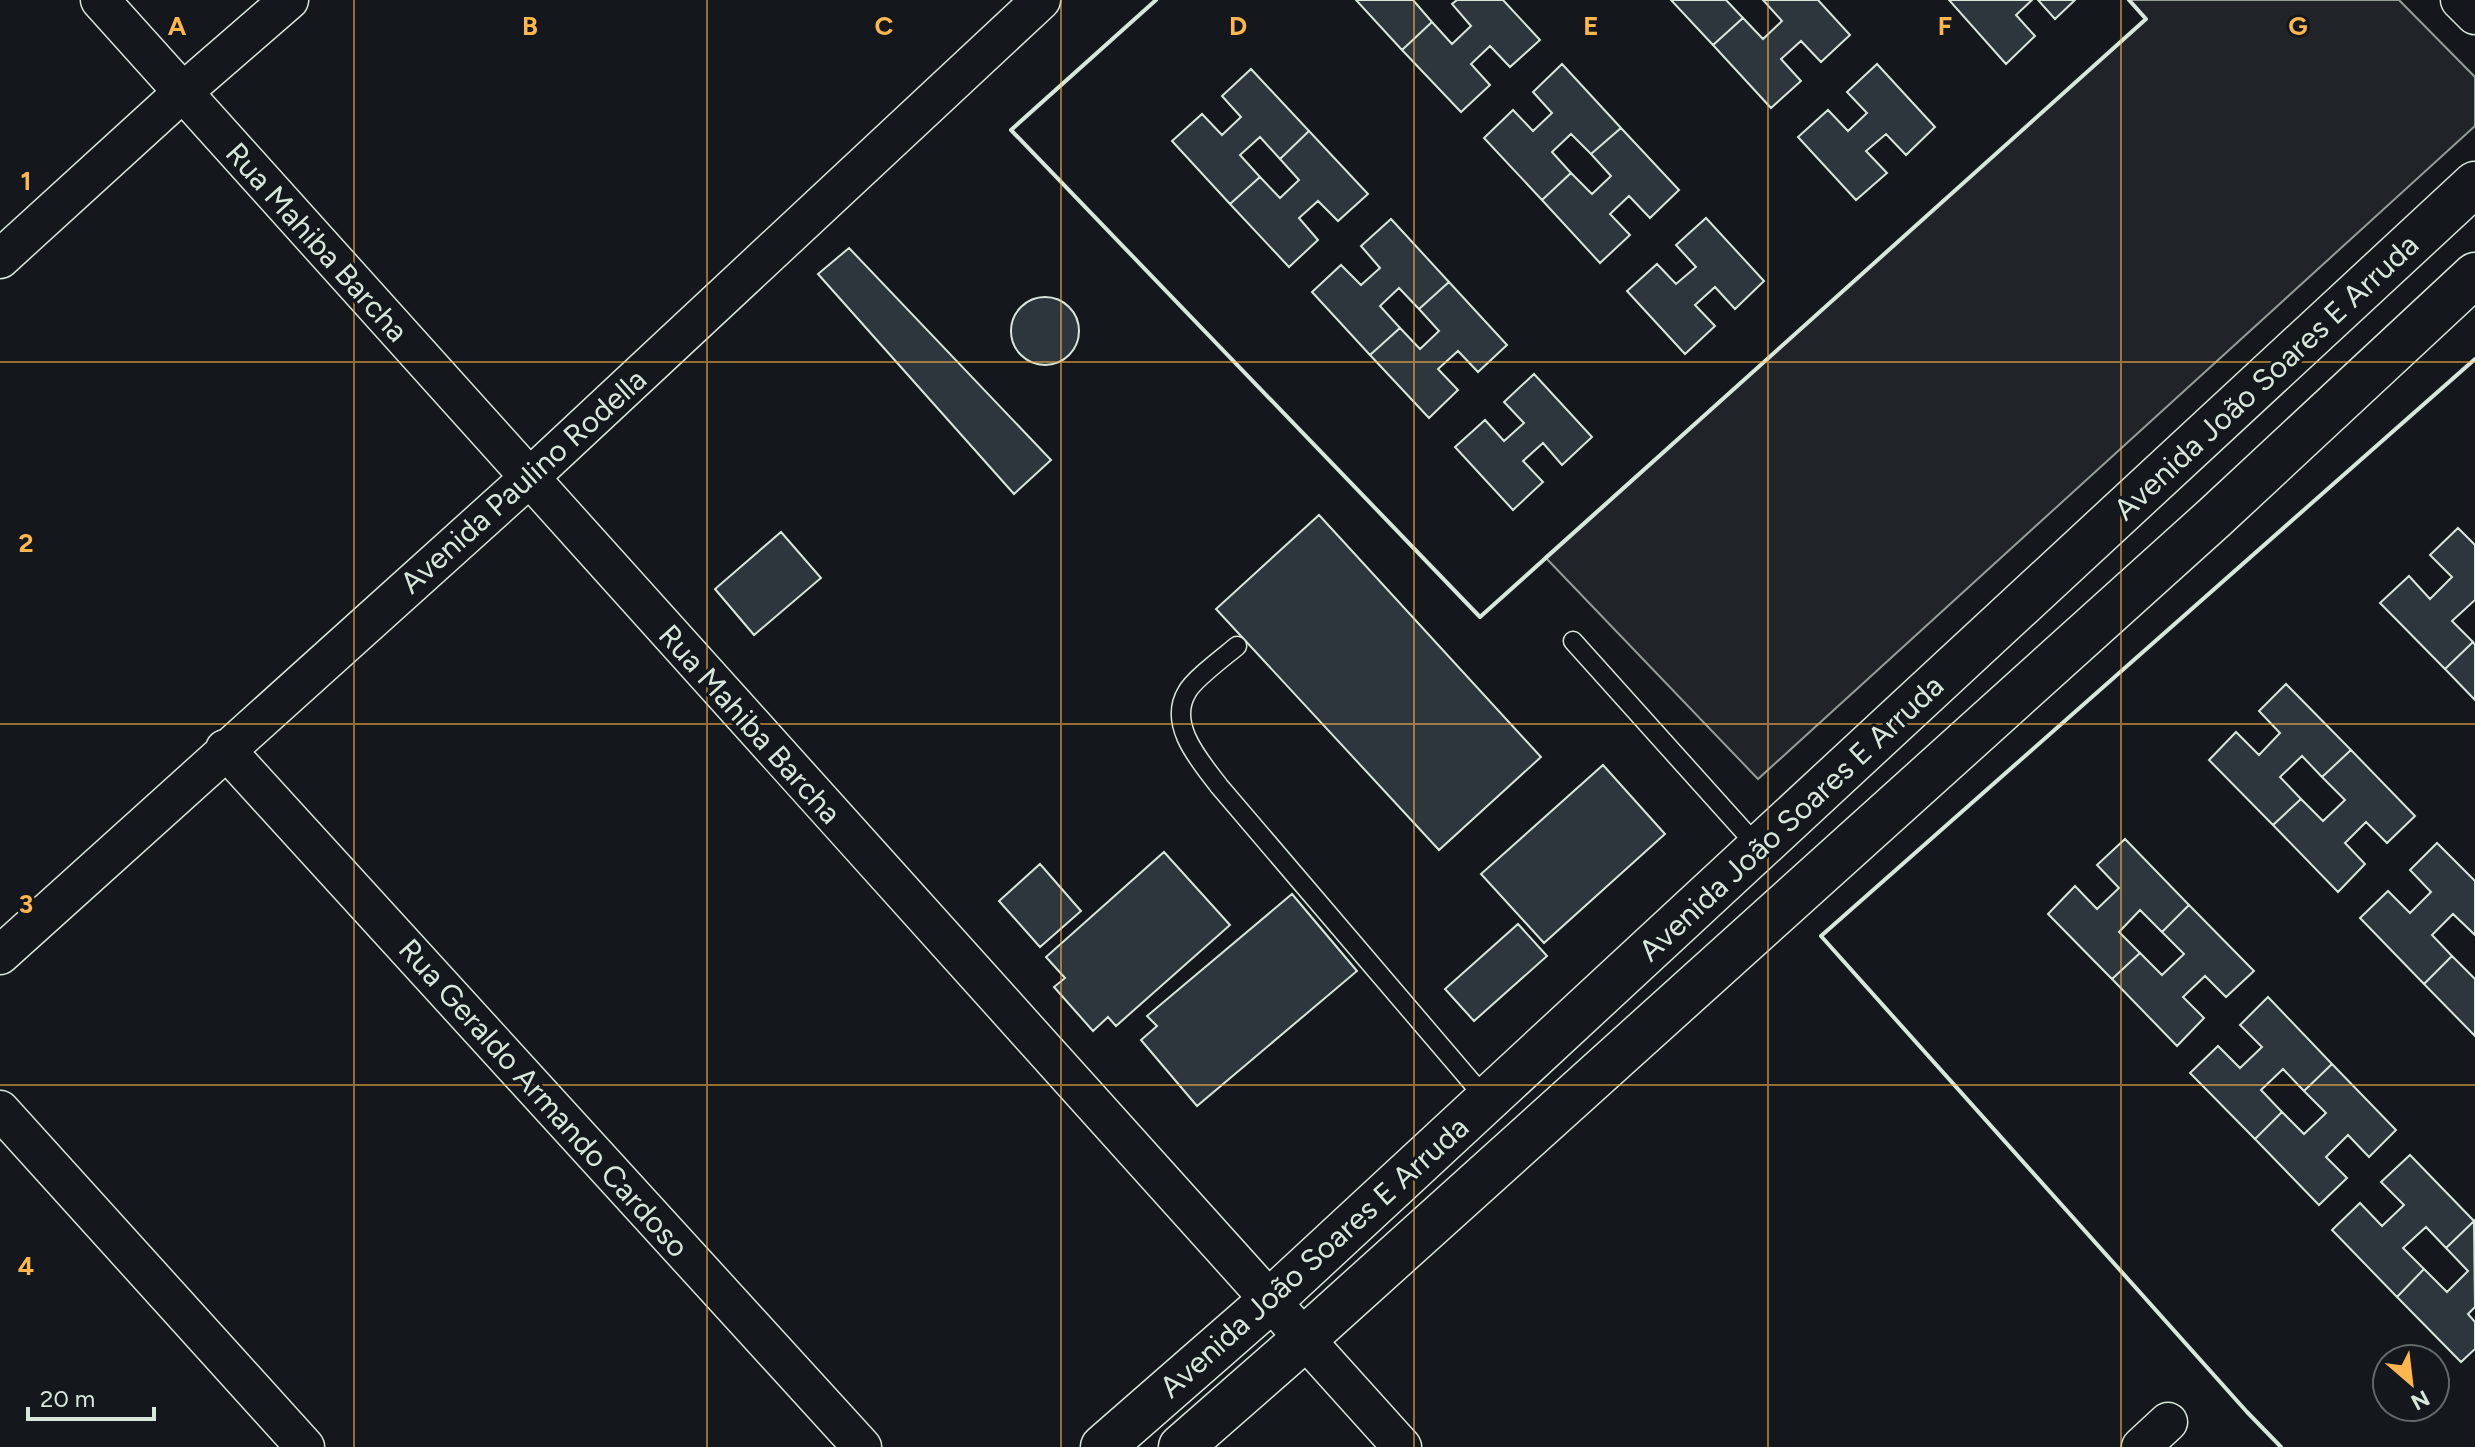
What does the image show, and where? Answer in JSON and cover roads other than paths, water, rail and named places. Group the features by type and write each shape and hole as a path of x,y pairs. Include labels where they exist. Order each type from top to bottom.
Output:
{"street":[{"name":"Rua Mahiba Barcha","path":"100,0 1402,1447"},
{"path":"0,259 289,0"},
{"name":"Avenida Paulino Rodella","path":"0,955 529,478 1041,0"},
{"path":"2460,0 2475,15"},
{"name":"Avenida João Soares E Arruda","path":"1103,1447 1269,1302 2475,184"},
{"name":"Avenida João Soares E Arruda","path":"1181,1447 2214,518 2475,275"},
{"path":"2280,365 2326,413"},
{"name":"Rua Geraldo Armando Cardoso","path":"225,749 862,1447"},
{"path":"1487,1100 1524,1141"},
{"path":"0,1110 305,1447"},
{"path":"1345,1232 1381,1270"}],"lane":[{"path":"1573,641 1759,848"},
{"path":"1237,646 1187,692 1180,716 1190,747 1219,786 1487,1100"}]}
